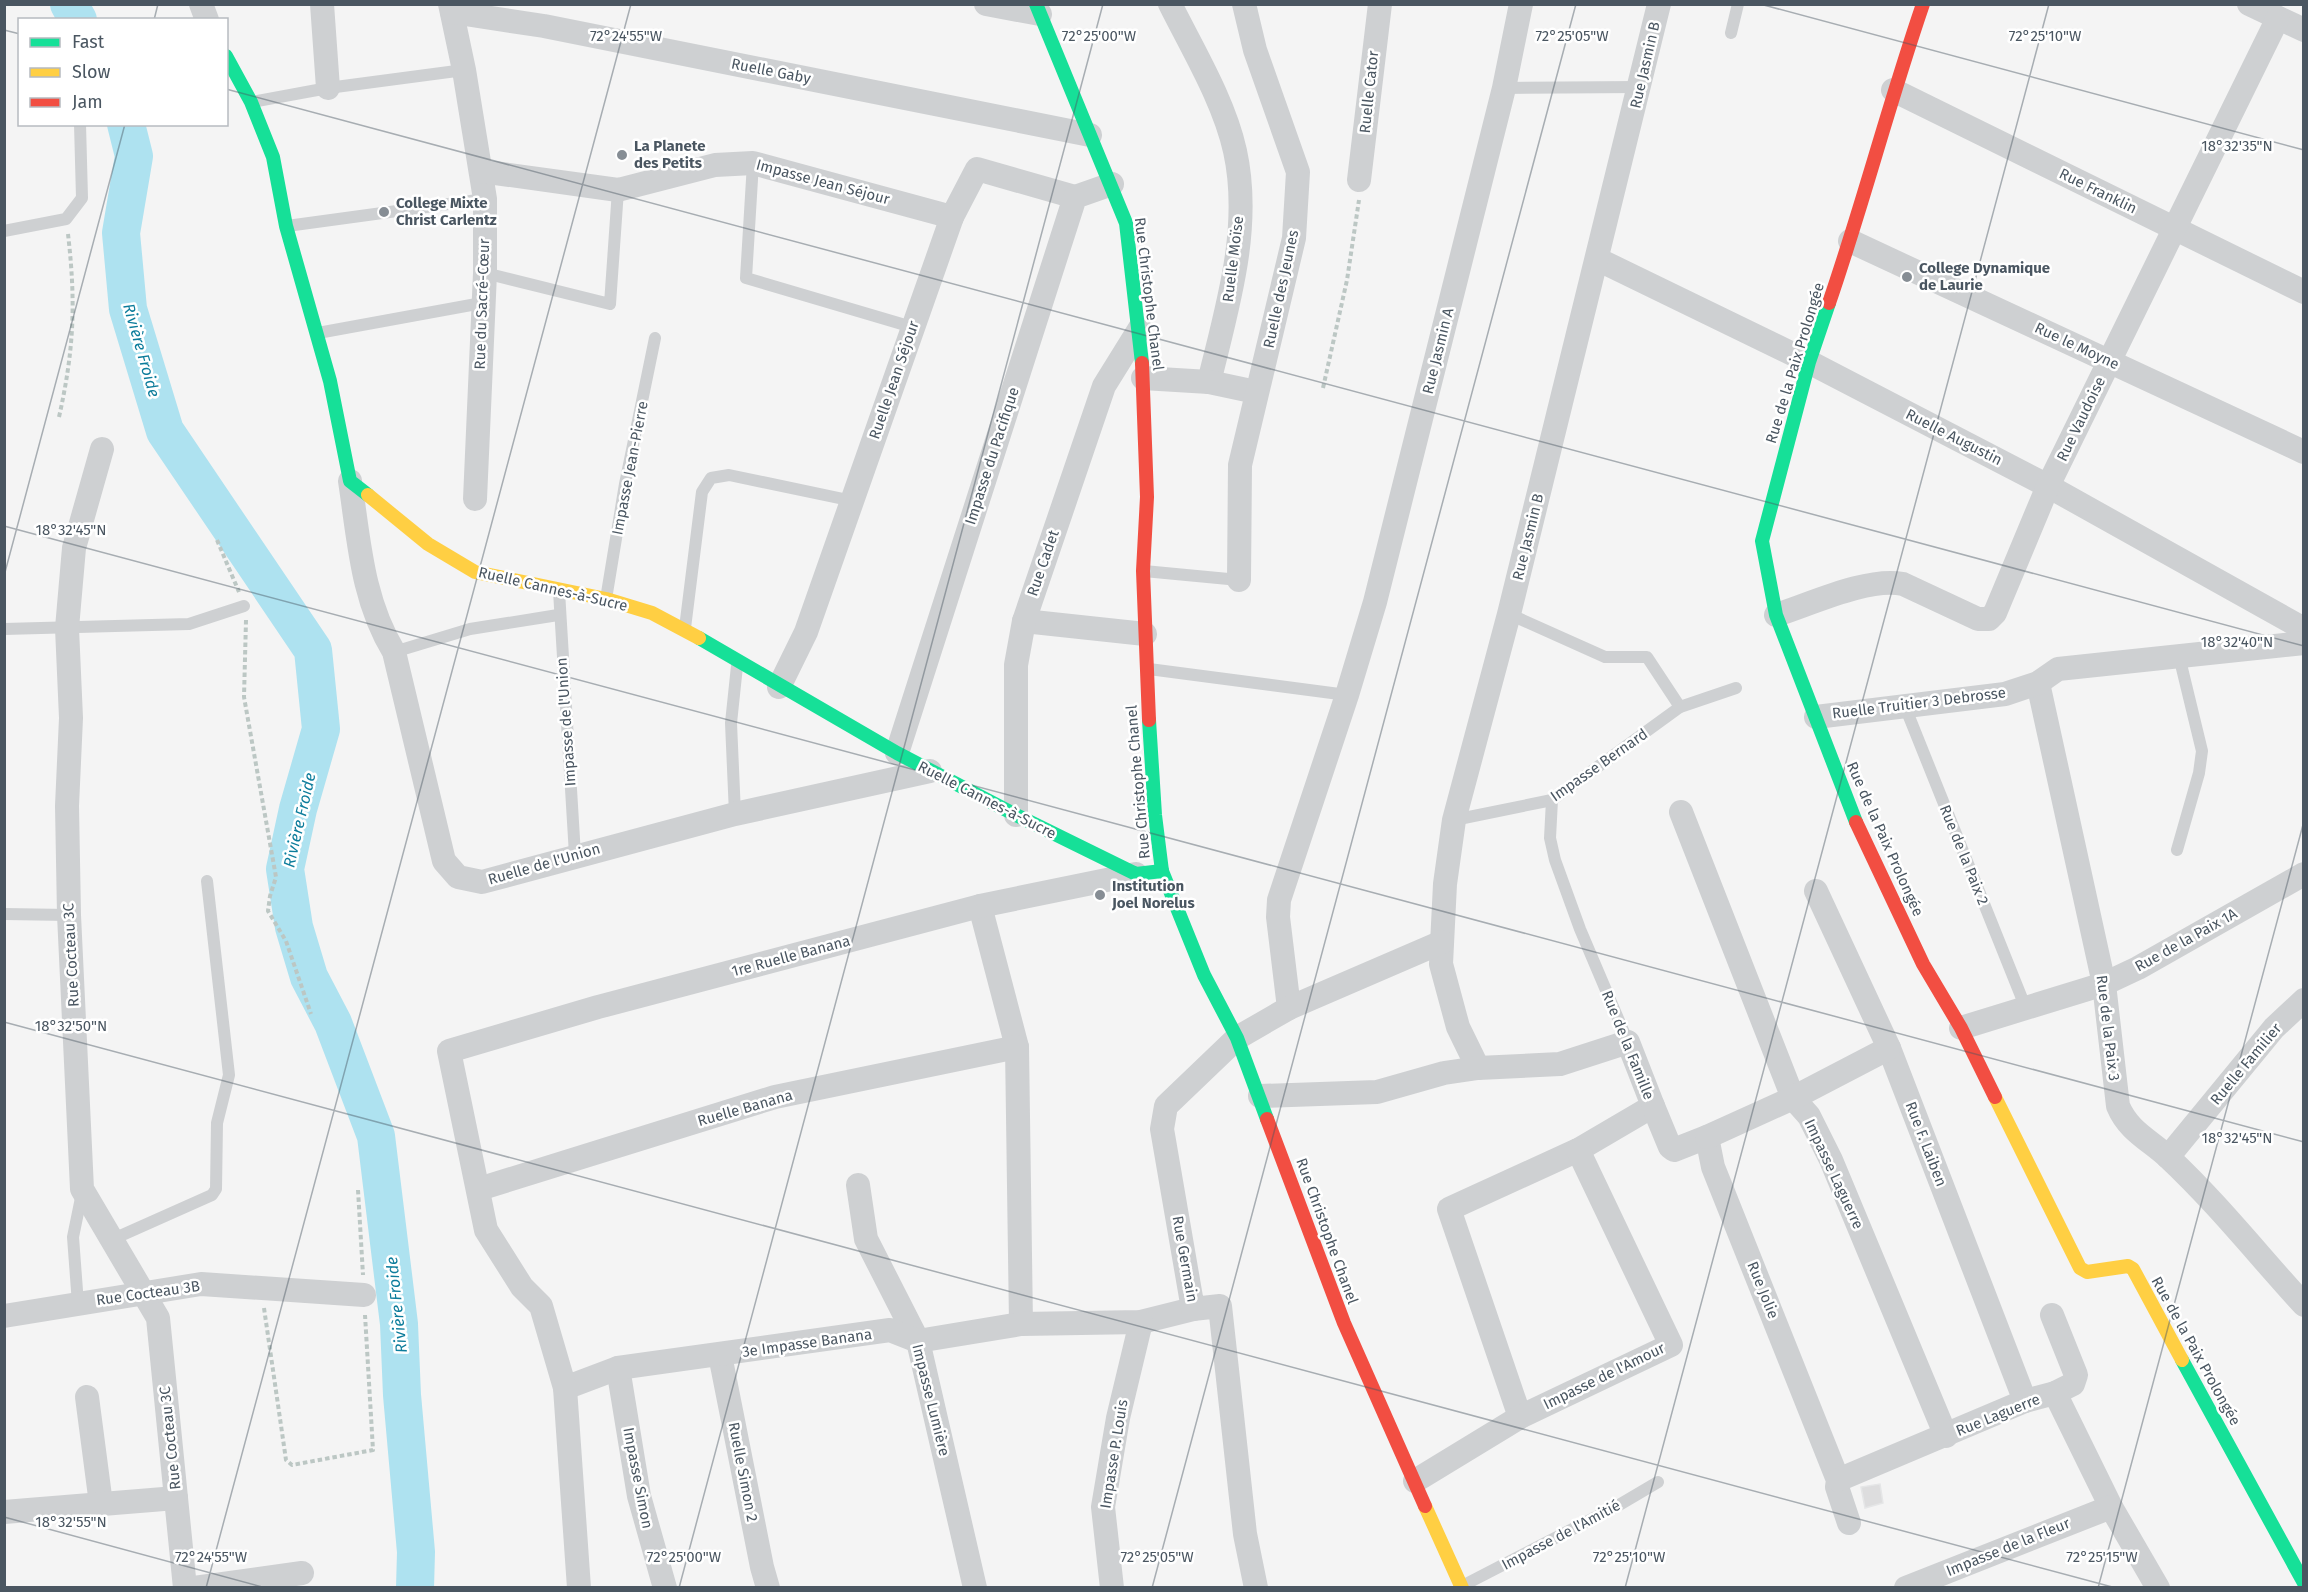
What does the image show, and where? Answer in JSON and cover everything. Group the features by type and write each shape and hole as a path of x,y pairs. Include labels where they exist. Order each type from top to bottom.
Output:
{"street":[{"path":"322,4 328,88"},
{"path":"986,4 1038,10"},
{"name":"Ruelle Moïse","path":"1170,4 1210,85 1235,150 1239,177 1241,226 1230,297 1209,382"},
{"name":"Ruelle des Jeunes","path":"1239,580 1240,465 1294,238 1298,172 1255,50 1244,4"},
{"name":"Ruelle Cator","path":"1359,180 1380,4"},
{"name":"Rue Jasmin A","path":"1289,1008 1278,917 1279,900 1347,695 1375,602 1504,88 1521,4"},
{"name":"Rue Jasmin B","path":"1478,1068 1458,1027 1441,964 1445,884 1454,820 1509,614 1659,4"},
{"name":"Rue de la Paix Prolongée","path":"1923,4 1893,90 1850,241 1809,362 1762,541 1776,615 1852,813 1923,964 1960,1028 2080,1268 2087,1272 2128,1266 2133,1269 2304,1583"},
{"name":"Rue du Sacré-Cœur","path":"451,8 464,70 485,199 485,273 475,499"},
{"name":"Ruelle Gaby","path":"451,8 1090,135"},
{"name":"Rue Christophe Chanel","path":"1038,10 1112,184 1126,223 1140,328 1143,378 1147,497 1143,571 1146,668 1155,815 1162,871 1204,975 1237,1038 1344,1323 1462,1587"},
{"path":"2265,10 2304,30"},
{"name":"Rue Vaudoise","path":"1776,615 1868,586 1892,582 1903,584 1978,619 1989,619 1995,614 2048,486 2176,229 2265,10"},
{"path":"228,60 251,102 273,157 286,226 316,333 350,481"},
{"name":"Rue Franklin","path":"1893,90 2304,292"},
{"name":"Impasse Jean Séjour","path":"481,171 618,190 715,165 753,163 952,217"},
{"name":"Ruelle Jean Séjour","path":"779,687 806,632 952,217 977,169 1075,197"},
{"path":"1075,197 1112,184"},
{"name":"Impasse du Pacifique","path":"897,753 1075,197"},
{"name":"Rue le Moyne","path":"1850,241 2304,452"},
{"name":"Ruelle Augustin","path":"1597,259 1809,362 2048,486 2304,629"},
{"name":"Rue Cadet","path":"1016,815 1017,665 1024,621 1104,386 1140,328"},
{"path":"1143,378 1209,382 1256,392"},
{"name":"Rue Cocteau 3C","path":"102,449 74,548 67,627 72,718 67,806 69,915 82,1189 158,1318 184,1587"},
{"name":"Ruelle Cannes-à-Sucre","path":"350,481 428,544 475,572 606,599 652,614 685,630 779,687 930,771 1136,874"},
{"name":"Ruelle de l'Union","path":"350,481 368,597 380,630 394,652 444,861 450,870 467,881 482,882 575,855 735,814 930,771"},
{"path":"1024,621 1145,634"},
{"name":"Ruelle Truitier 3 Debrosse","path":"1816,717 1904,704 2005,694 2038,683 2058,669 2304,643"},
{"name":"Rue de la Paix 3","path":"2038,683 2104,984 2118,1106 2129,1126 2168,1157 2304,1305"},
{"name":"Impasse Laguerre","path":"1681,812 1793,1098 1809,1116 1831,1160 1946,1436"},
{"path":"1136,874 1162,871"},
{"name":"1re Ruelle Banana","path":"479,1189 449,1051 598,1007 980,906 1136,874"},
{"name":"Rue de la Paix 1A","path":"1960,1028 2025,1006 2104,984 2138,968 2304,874"},
{"name":"Rue F. Laiben","path":"1816,891 1889,1048 2025,1401"},
{"path":"980,906 1017,1047 1021,1324"},
{"name":"Rue Germain","path":"1256,1587 1245,1534 1220,1306 1193,1309 1162,1129 1166,1106 1237,1038 1289,1008 1442,942"},
{"name":"Ruelle Familier","path":"2168,1157 2274,1028 2304,1000"},
{"path":"1260,1096 1377,1092 1444,1073 1478,1068 1560,1064 1628,1042"},
{"name":"Rue de la Famille","path":"1520,1417 1449,1209 1578,1150 1653,1106 1628,1042"},
{"name":"Ruelle Banana","path":"479,1189 775,1097 1017,1047"},
{"path":"1653,1106 1670,1147 1674,1150 1793,1098 1889,1048"},
{"name":"Rue Jolie","path":"1707,1137 1713,1167 1838,1480 1837,1487 1849,1523"},
{"name":"Impasse de l'Amour","path":"1415,1481 1520,1417 1671,1345 1578,1150"},
{"name":"Impasse Lumière","path":"858,1185 866,1239 918,1341 975,1587"},
{"path":"479,1189 486,1230 522,1287 541,1306 565,1388 579,1587"},
{"name":"Rue Cocteau 3B","path":"4,1316 201,1284 261,1290 364,1295"},
{"path":"918,1341 1021,1324 1141,1322 1193,1309"},
{"path":"2052,1314 2076,1375 2073,1383 2055,1393"},
{"name":"Impasse P. Louis","path":"1112,1587 1104,1507 1118,1418 1141,1322"},
{"name":"3e Impasse Banana","path":"565,1388 618,1368 890,1330 918,1341"},
{"name":"Ruelle Simon 2","path":"720,1355 768,1587"},
{"name":"Impasse Simon","path":"618,1368 639,1496 664,1587"},
{"name":"Rue Laguerre","path":"1838,1480 2025,1401 2055,1393 2111,1507 2158,1587"},
{"path":"87,1397 101,1504"},
{"path":"4,1512 176,1498"},
{"name":"Impasse de la Fleur","path":"1906,1587 2111,1507"},
{"path":"195,1587 305,1580"}],"lane":[{"path":"1731,33 1738,4"},
{"path":"251,102 328,88 464,70"},
{"path":"1504,88 1640,87"},
{"path":"4,231 66,219 82,198 80,126"},
{"path":"753,163 746,278 912,327"},
{"path":"485,273 610,304 618,190"},
{"path":"286,226 485,199"},
{"path":"316,333 482,303"},
{"name":"Impasse Jean-Pierre","path":"606,599 625,484 655,338"},
{"path":"685,630 702,492 711,478 729,475 853,501"},
{"path":"1143,571 1239,580"},
{"name":"Impasse de l'Union","path":"559,590 558,615 575,855"},
{"path":"4,629 189,624 244,606"},
{"path":"1509,614 1605,657 1647,657 1680,707"},
{"path":"394,652 470,629 558,615"},
{"path":"2178,850 2199,773 2202,751 2179,656"},
{"path":"735,814 731,723 738,662"},
{"path":"1146,668 1347,695"},
{"name":"Impasse Bernard","path":"1454,820 1552,801 1680,707 1736,688"},
{"name":"Rue de la Paix 2","path":"1904,704 2025,1006"},
{"name":"Rue de la Famille","path":"1552,801 1550,838 1555,860 1580,929 1628,1042"},
{"path":"111,1240 212,1195 216,1189 217,1123 229,1075 207,881"},
{"path":"4,914 69,915"},
{"path":"78,1304 73,1237 82,1189"},
{"name":"Impasse de l'Amitié","path":"1462,1587 1619,1505 1658,1482"}],"path":[{"path":"1323,388 1347,280 1359,212 1359,180"},
{"path":"59,417 69,368 75,301 66,219"},
{"path":"217,540 244,606 247,622 244,697 276,877 268,910 285,940 311,1014"},
{"path":"261,1290 285,1460 292,1465 373,1450 358,1190"}],"building":[{"path":"1880,1484 1883,1503 1865,1508 1861,1487"}],"waterway":[{"name":"Rivière Froide","path":"69,4 77,18"},
{"name":"Rivière Froide","path":"126,126 134,156 121,233 128,309 165,431 313,650 321,729 298,809 285,869 294,927 309,977 333,1023 376,1136 399,1324 402,1395 416,1552 415,1588"}],"traffic: fast":[{"path":"1036,4 1126,223 1142,363"},
{"path":"228,60 251,102 273,157 286,226 330,381 350,481 368,495"},
{"path":"1829,303 1809,362 1762,541 1776,615 1856,822"},
{"path":"699,638 897,753 1016,815 1136,874 1162,871"},
{"path":"1149,720 1155,815 1162,871 1204,975 1237,1038 1267,1119"},
{"path":"2182,1360 2304,1583"}],"traffic: slow":[{"path":"368,495 428,544 475,572 606,599 652,613 699,638"},
{"path":"1995,1097 2080,1268 2087,1272 2128,1266 2133,1269 2182,1360"},
{"path":"1425,1506 1462,1588"}],"traffic: jam":[{"path":"1829,303 1923,4"},
{"path":"1142,363 1147,497 1143,571 1149,720"},
{"path":"1856,822 1923,964 1961,1028 1995,1097"},
{"path":"1267,1119 1344,1323 1425,1506"}],"place":[{"name":"La Planete des Petits","path":"622,155"},
{"name":"College Mixte Christ Carlentz","path":"384,212"},
{"name":"College Dynamique de Laurie","path":"1907,277"},
{"name":"Institution Joel Norelus","path":"1100,895"}]}
